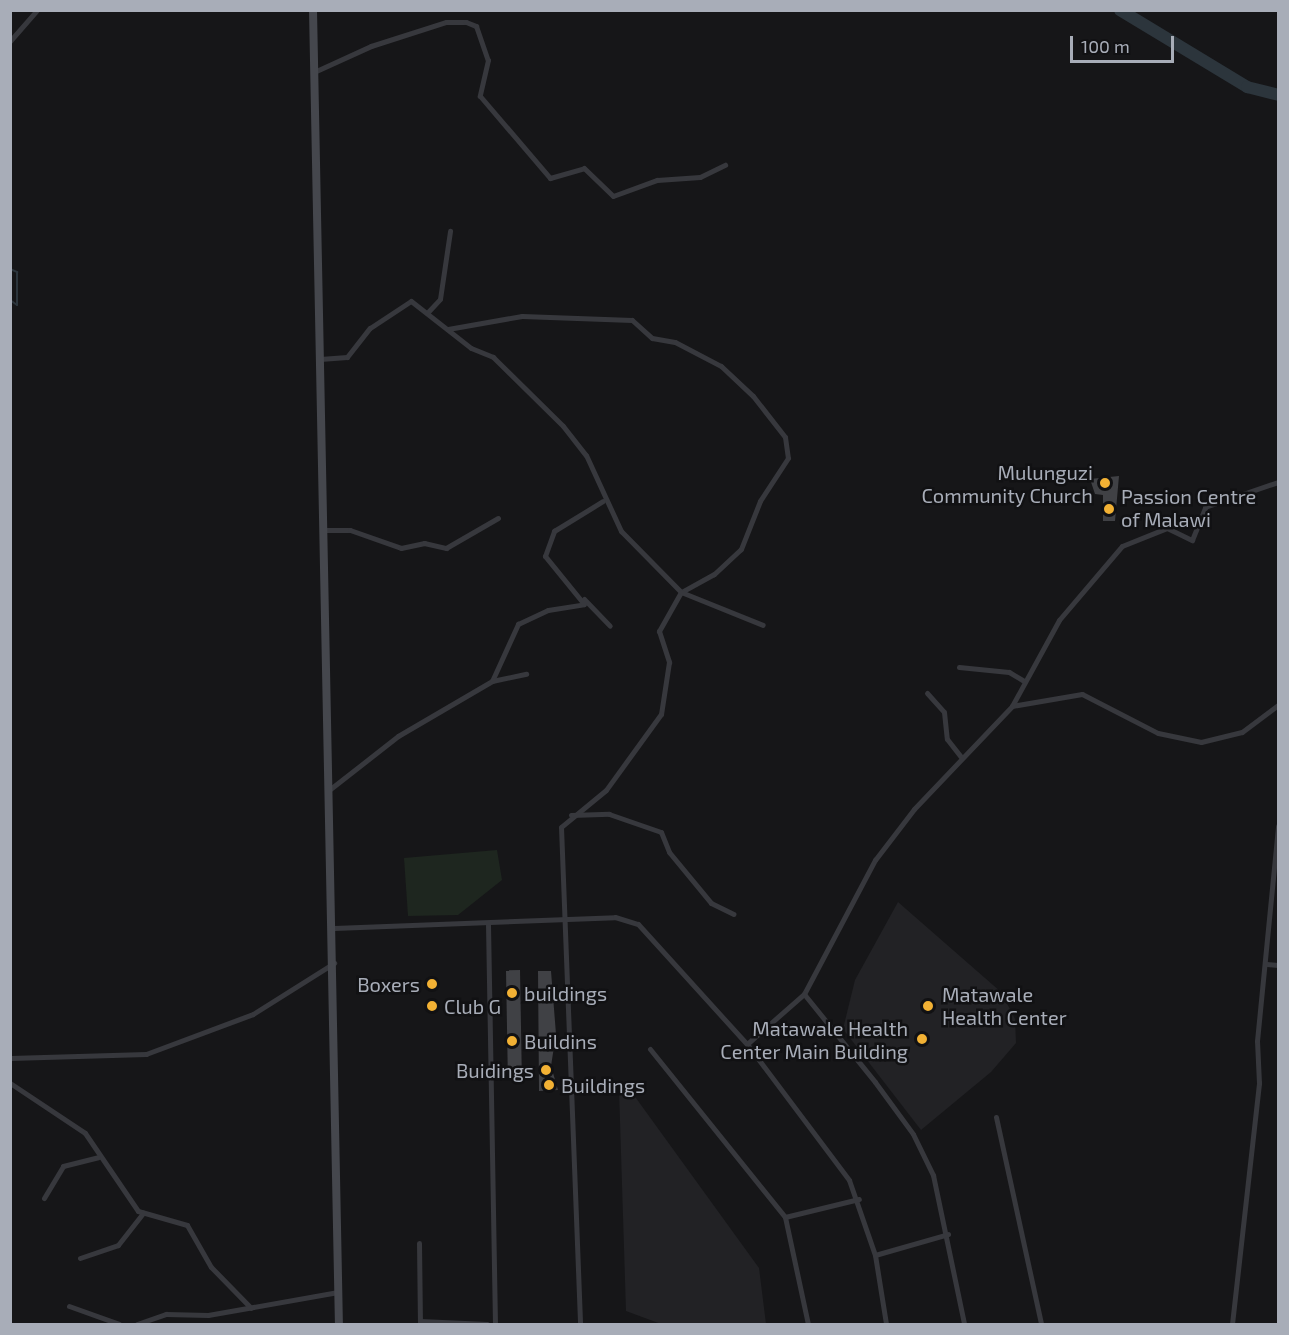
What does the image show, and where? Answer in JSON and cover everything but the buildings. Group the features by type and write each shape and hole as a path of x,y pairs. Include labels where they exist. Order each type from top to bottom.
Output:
{"main road":[{"path":"313,10 329,790 335,962 339,1324"}],"street":[{"path":"10,41 37,10"},
{"path":"314,72 371,46 446,22 466,21 476,26 489,60 480,96 550,178 584,168 614,196 657,180 700,177 725,165"},
{"path":"427,313 440,299 450,231"},
{"path":"320,360 347,357 370,328 405,302 427,313 493,357 563,426 586,455 603,501 621,531 681,592 763,625"},
{"path":"448,329 522,316 632,320 652,338 675,342 721,366 753,396 785,437 788,458 760,501 741,549 714,574 681,592 658,631 669,662 661,714 606,790 570,816 561,827 568,920 580,1324"},
{"path":"747,1044 804,994 875,860 962,758 1012,706 1059,620 1122,546 1167,528 1192,540 1200,511 1278,482"},
{"path":"603,501 554,531 545,556 609,626"},
{"path":"324,530 350,530 401,548 424,543 446,548 498,518"},
{"path":"492,681 518,624 548,610 582,605 584,599"},
{"path":"959,667 1009,672 1024,681"},
{"path":"329,790 398,736 492,681 526,674"},
{"path":"927,693 944,712 947,739 962,758"},
{"path":"1012,706 1082,694 1158,733 1201,742 1242,732 1276,707 1278,715"},
{"path":"570,816 609,814 661,832 669,852 711,903 734,914"},
{"path":"1232,1324 1278,826"},
{"path":"334,928 488,924 615,917 638,924 747,1044 859,1199 875,1255 886,1324"},
{"path":"488,924 495,1324"},
{"path":"10,1058 146,1054 253,1014 335,962"},
{"path":"1267,964 1278,965"},
{"path":"804,994 914,1134 933,1175 948,1234 964,1324"},
{"path":"650,1049 785,1217 808,1324"},
{"path":"10,1083 73,1122 143,1214 187,1225 212,1267 250,1308"},
{"path":"996,1117 1041,1324"},
{"path":"44,1198 63,1166 98,1157"},
{"path":"785,1217 859,1199"},
{"path":"80,1258 118,1245 143,1214"},
{"path":"875,1255 948,1234"},
{"path":"419,1243 420,1323 487,1324"},
{"path":"137,1324 166,1314 250,1308 338,1292"},
{"path":"69,1306 119,1324"}],"shaded area":[{"path":"497,850 502,880 458,915 408,916 404,858"},
{"name":"Matawale Health Center","path":"898,902 1001,992 1015,1019 1016,1043 991,1072 921,1130 843,1029 855,980"},
{"path":"628,1087 759,1268 766,1324 661,1324 626,1311 619,1089"}],"waterway":[{"path":"1120,10 1247,87 1278,95"},
{"path":"10,269 17,272 17,305 10,300"},
{"path":"10,704 10,709"}],"place":[{"name":"Mulunguzi Community Church","path":"1105,483"},
{"name":"Passion Centre of Malawi","path":"1109,509"},
{"name":"Boxers","path":"432,984"},
{"name":"buildings","path":"512,993"},
{"name":"Club G","path":"432,1006"},
{"name":"Matawale Health Center","path":"928,1006"},
{"name":"Matawale Health Center Main Building","path":"922,1039"},
{"name":"Buildins","path":"512,1041"},
{"name":"Buidings","path":"546,1070"},
{"name":"Buildings","path":"549,1085"}]}
